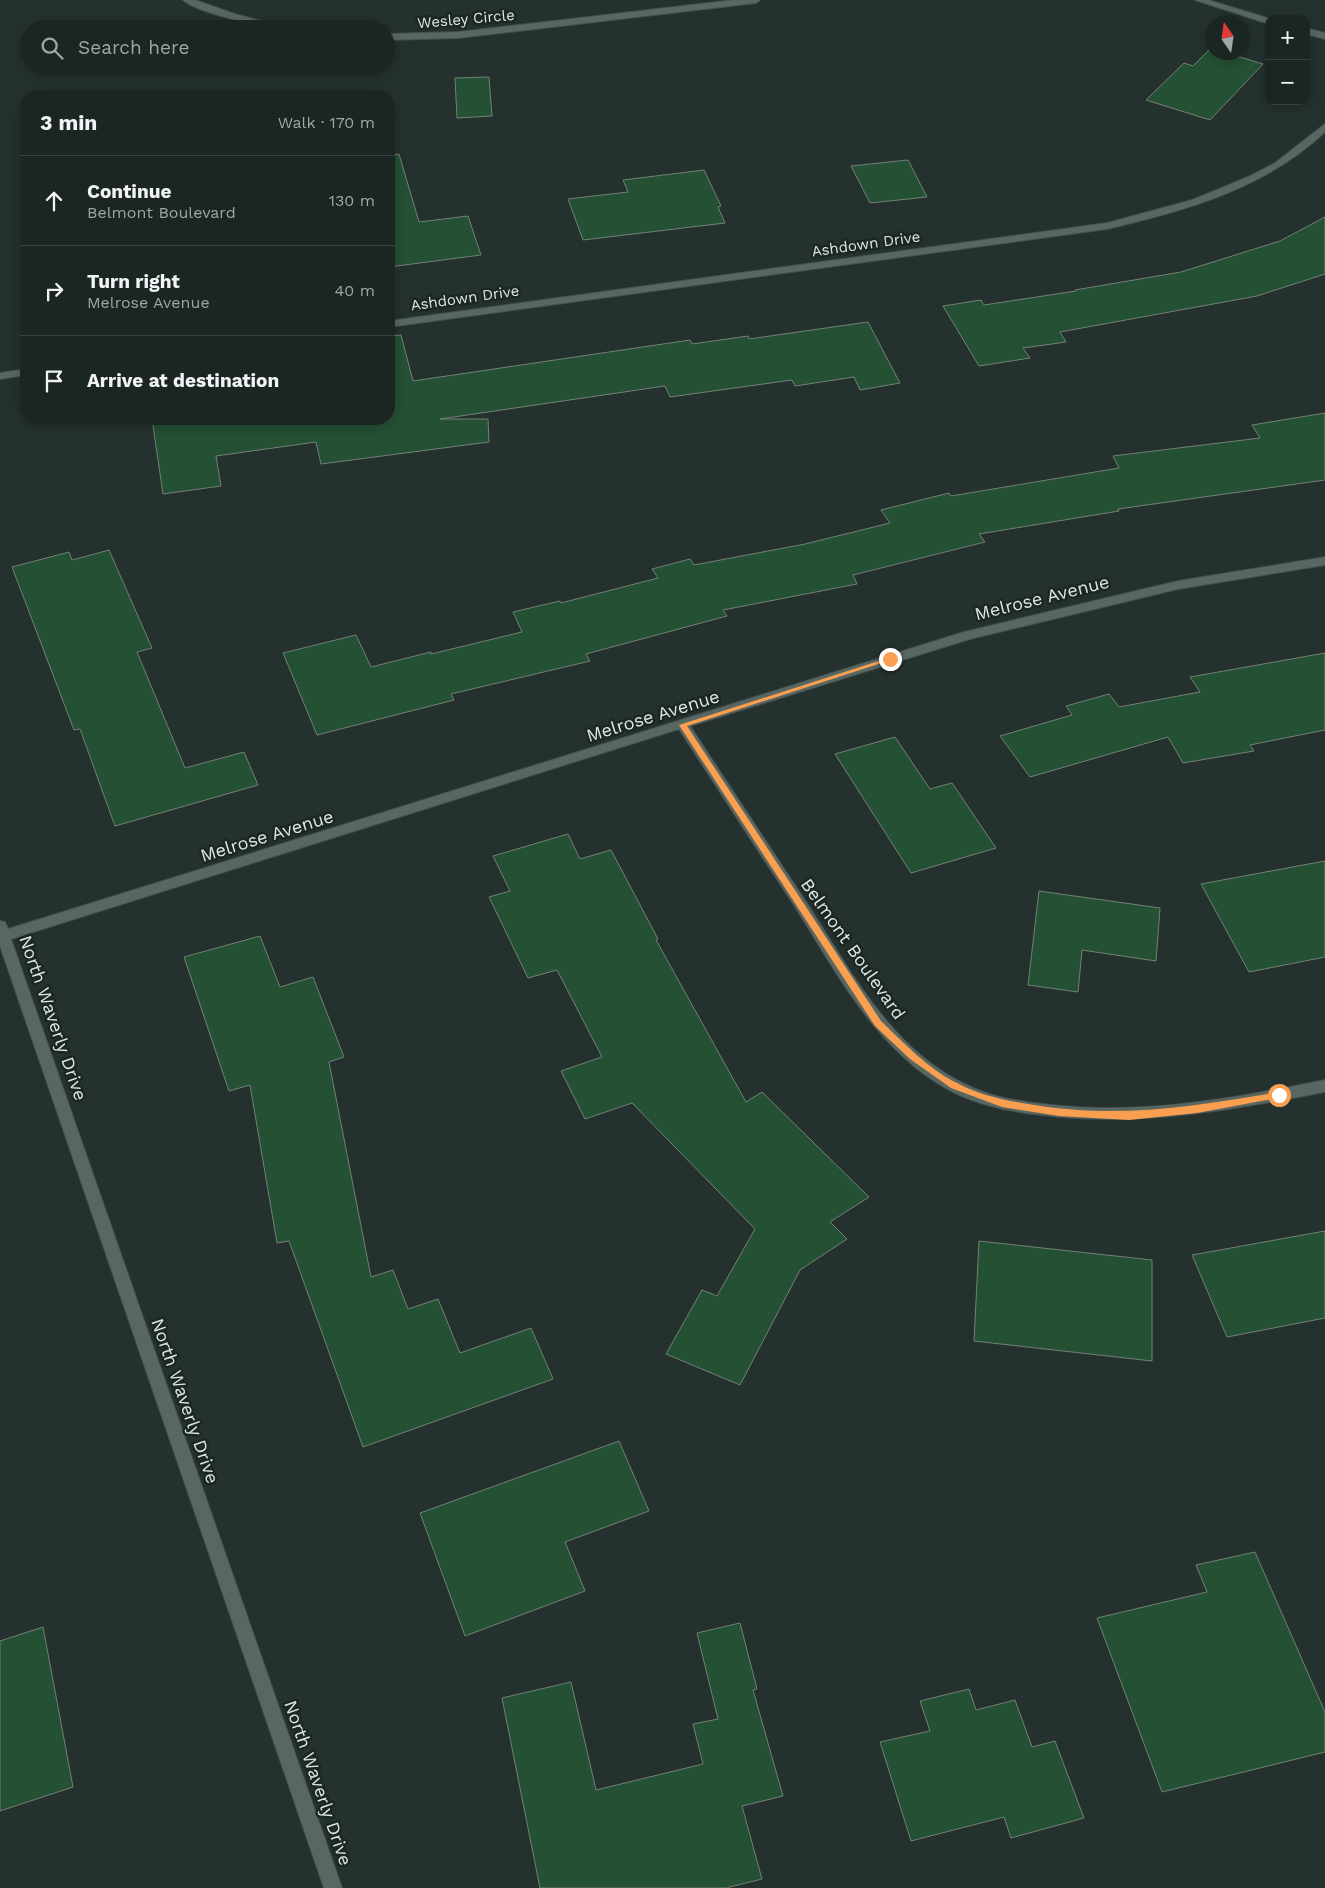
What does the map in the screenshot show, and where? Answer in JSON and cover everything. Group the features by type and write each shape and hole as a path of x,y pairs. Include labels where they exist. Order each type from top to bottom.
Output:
{"street":[{"path":"188,0 232,16 250,20"},
{"name":"Wesley Circle","path":"395,37 458,35 756,0"},
{"path":"1199,0 1265,20"},
{"path":"1310,32 1325,36"},
{"name":"Ashdown Drive","path":"395,323 1107,226 1152,215 1227,190 1284,161 1325,127"},
{"path":"0,376 20,373"},
{"name":"Melrose Avenue","path":"1,933 683,725 968,635 1031,618 1178,584 1325,561"},
{"name":"Belmont Boulevard","path":"683,725 878,1023 913,1057 954,1086 1002,1104 1059,1113 1129,1116 1197,1109 1325,1086"},
{"name":"North Waverly Drive","path":"1,933 333,1888"}],"building":[{"path":"1205,54 1205,60 1250,60 1263,64 1210,120 1146,100 1184,63 1193,66"},
{"path":"489,77 492,116 457,118 455,78"},
{"path":"395,154 399,154 419,222 468,216 481,255 395,266"},
{"path":"908,160 927,197 870,203 851,166"},
{"path":"704,170 721,206 718,207 725,223 583,240 568,199 628,192 623,180"},
{"path":"1325,217 1325,274 1257,296 1060,332 1066,342 1023,348 1030,358 979,366 943,306 981,300 984,305 1181,272 1280,241"},
{"path":"868,322 900,383 860,390 854,377 795,386 792,380 670,397 665,386 440,419 488,419 489,442 321,464 316,442 216,456 221,486 163,494 153,425 395,425 395,336 401,335 413,381 690,340 692,344 748,336 749,339"},
{"path":"1325,413 1325,480 1118,509 1119,511 979,534 985,542 853,575 857,584 723,610 727,616 586,654 590,661 451,694 454,700 317,735 283,653 356,635 371,667 431,652 431,654 522,632 513,612 560,601 561,603 658,578 652,569 690,559 694,565 805,544 890,523 881,510 949,493 951,496 1119,468 1113,456 1260,438 1252,425"},
{"path":"109,550 152,648 137,652 185,768 244,752 258,785 115,826 80,729 74,730 12,567 69,552 72,560"},
{"path":"1325,653 1325,730 1250,745 1254,751 1183,763 1168,737 1030,777 1000,736 1072,715 1066,706 1109,694 1119,707 1200,692 1190,677"},
{"path":"895,737 930,789 952,783 996,848 911,873 835,754"},
{"path":"568,834 580,859 611,850 658,939 656,940 746,1102 762,1092 869,1197 830,1222 847,1239 800,1270 740,1385 666,1354 702,1290 717,1296 755,1229 632,1103 585,1119 561,1071 602,1057 557,970 528,978 489,897 510,891 493,856"},
{"path":"1325,861 1325,957 1249,972 1201,884"},
{"path":"1039,891 1160,908 1156,961 1082,950 1078,992 1028,985"},
{"path":"260,936 280,987 313,977 344,1057 329,1062 371,1277 393,1270 408,1309 438,1299 460,1353 531,1328 553,1379 363,1447 289,1241 277,1243 250,1085 229,1091 184,957"},
{"path":"1325,1231 1325,1318 1227,1337 1192,1255"},
{"path":"979,1241 1152,1260 1152,1361 974,1341"},
{"path":"619,1441 649,1511 565,1542 585,1591 465,1636 420,1513"},
{"path":"1255,1552 1325,1712 1325,1752 1162,1792 1097,1618 1207,1592 1196,1565"},
{"path":"740,1623 757,1689 753,1690 783,1796 742,1806 762,1879 726,1888 540,1888 502,1698 571,1682 596,1790 703,1764 693,1724 718,1719 697,1633"},
{"path":"43,1627 73,1787 0,1811 0,1641"},
{"path":"969,1689 976,1710 1015,1700 1032,1747 1055,1741 1084,1818 1011,1838 1004,1817 911,1841 880,1742 930,1731 920,1701"}],"route":[{"path":"890,659 683,725 848,981 878,1023 913,1057 954,1086 1002,1104 1059,1113 1129,1116 1197,1109 1279,1095"}]}
